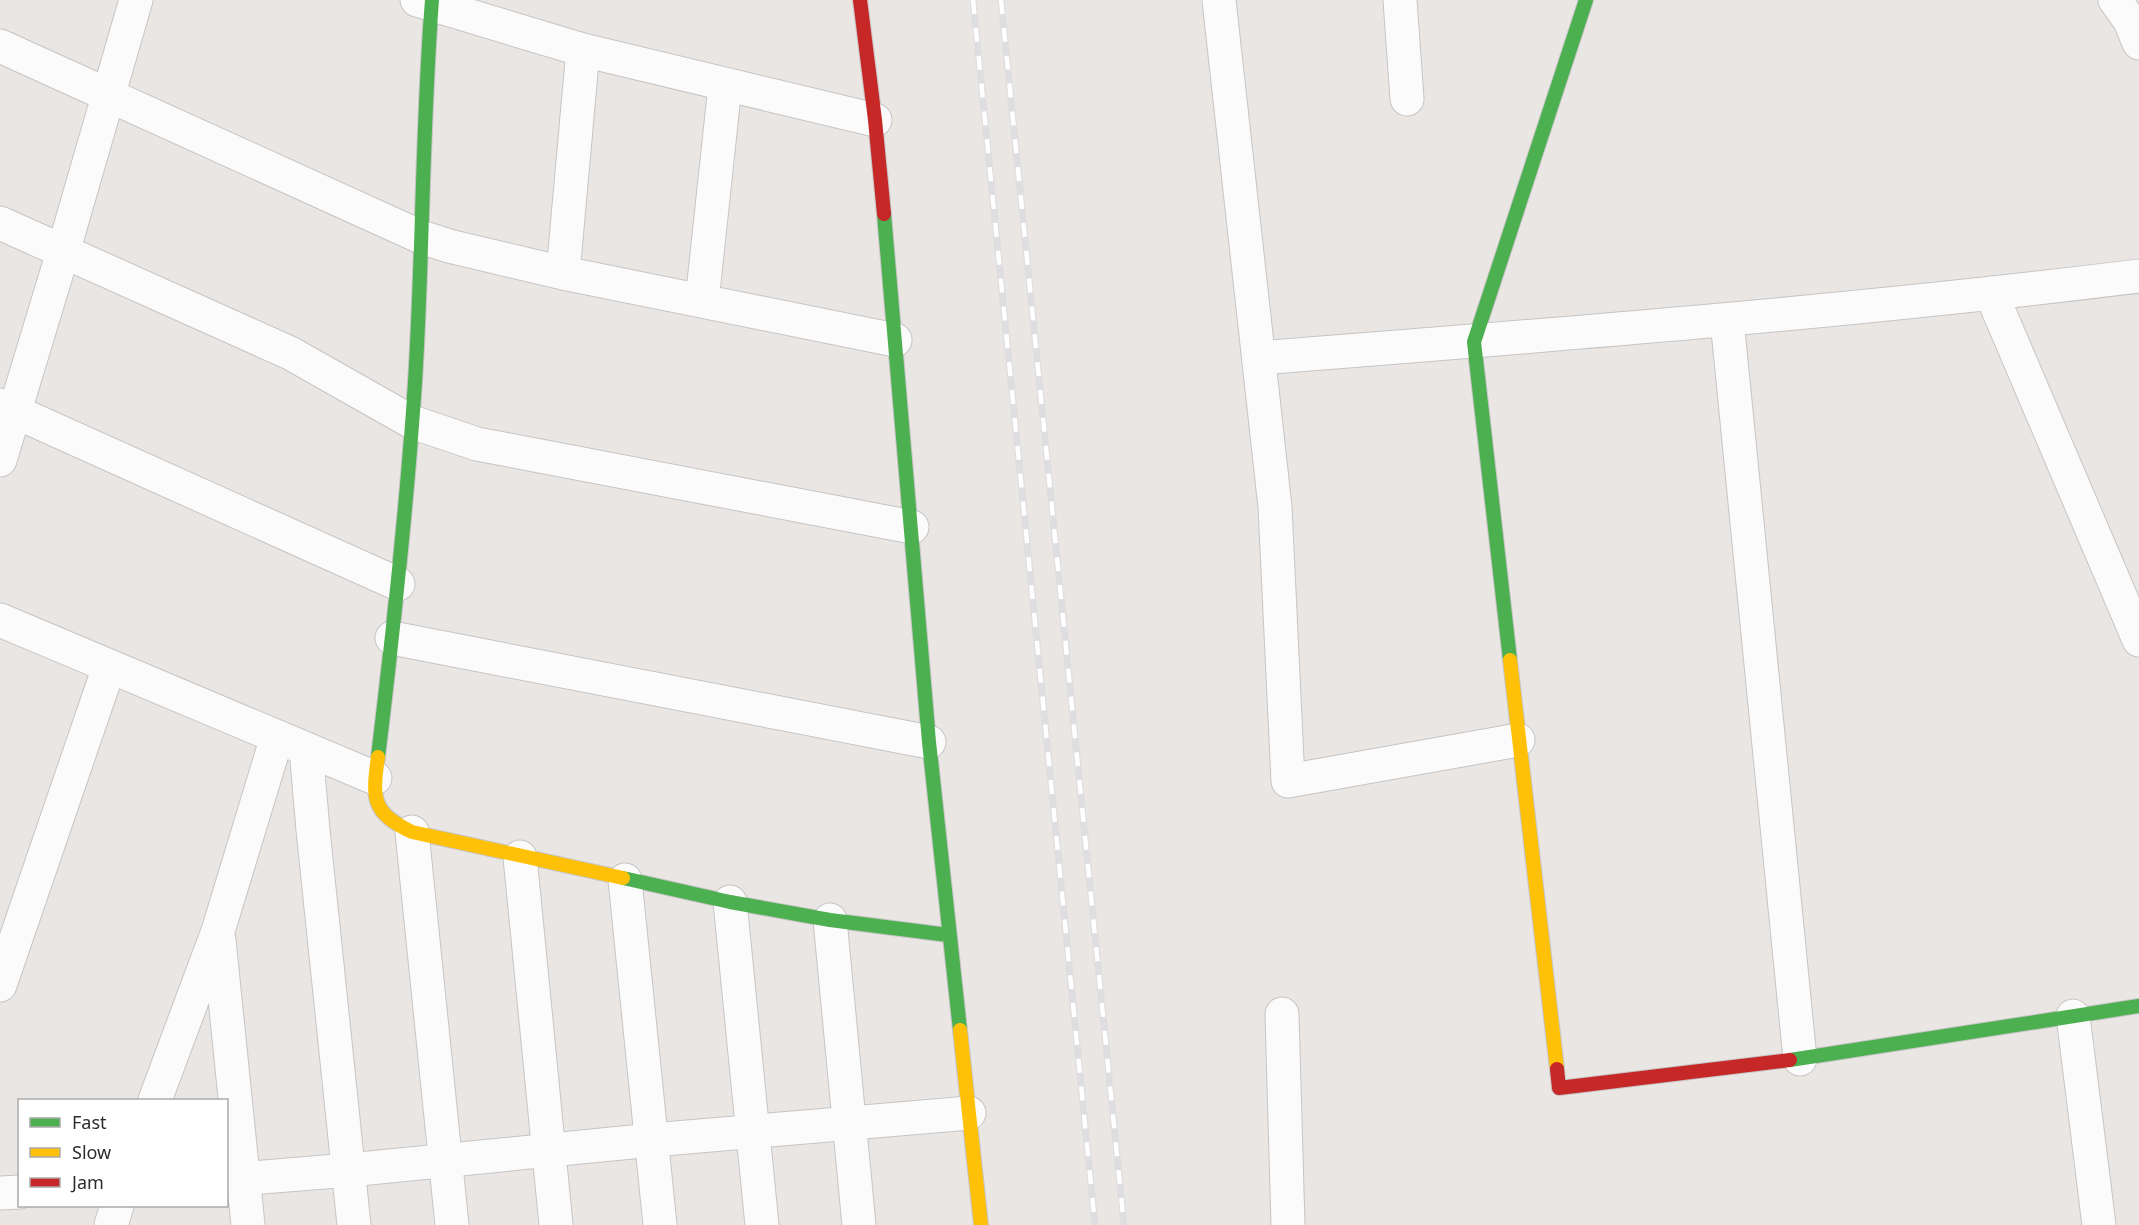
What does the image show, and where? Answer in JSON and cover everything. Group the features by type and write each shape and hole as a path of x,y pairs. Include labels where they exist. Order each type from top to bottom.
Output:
{"street":[{"path":"0,460 8,408 63,252 136,0"},
{"path":"860,0 875,120 948,935 981,1225"},
{"path":"1219,0 1275,507 1288,781 1518,740"},
{"path":"1400,0 1407,99"},
{"path":"1586,0 1474,342 1559,1088 1800,1059 2139,1006"},
{"path":"2115,0 2130,21 2139,43"},
{"path":"875,120 725,86 583,50 427,2 418,327 398,584 375,778 377,805 390,822 412,831 520,857 830,921 948,935"},
{"path":"0,46 421,237 562,273 895,340"},
{"path":"562,273 583,50"},
{"path":"702,301 725,86"},
{"path":"0,223 290,353 412,422 477,444 912,527"},
{"path":"1259,358 1727,320 2139,276"},
{"path":"1991,293 2139,640"},
{"path":"1727,320 1800,1059"},
{"path":"8,408 398,584"},
{"path":"0,620 375,778"},
{"path":"392,638 929,742"},
{"path":"0,985 109,667"},
{"path":"156,1099 292,743"},
{"path":"292,743 313,830 354,1225"},
{"path":"412,831 452,1225"},
{"path":"520,857 555,1225"},
{"path":"625,880 660,1225"},
{"path":"730,902 762,1225"},
{"path":"830,921 859,1225"},
{"path":"218,932 235,1179 248,1225"},
{"path":"1282,1014 1288,1225"},
{"path":"2073,1016 2099,1225"},
{"path":"235,1179 969,1113"},
{"path":"0,1193 18,1192"},
{"path":"111,1225 117,1207"}],"railway":[{"path":"973,0 1095,1225"},
{"path":"1001,0 1124,1225"}],"traffic: fast":[{"path":"378,757 412,429 432,0"},
{"path":"1510,660 1474,342 1586,0"},
{"path":"884,214 929,742 960,1030"},
{"path":"623,878 730,902 830,920 948,935"},
{"path":"1790,1060 2139,1006"}],"traffic: slow":[{"path":"1510,660 1557,1069"},
{"path":"378,757 375,784 378,803 389,818 412,832 623,878"},
{"path":"960,1030 981,1225"}],"traffic: jam":[{"path":"860,0 884,214"},
{"path":"1557,1069 1559,1088 1790,1060"}]}
